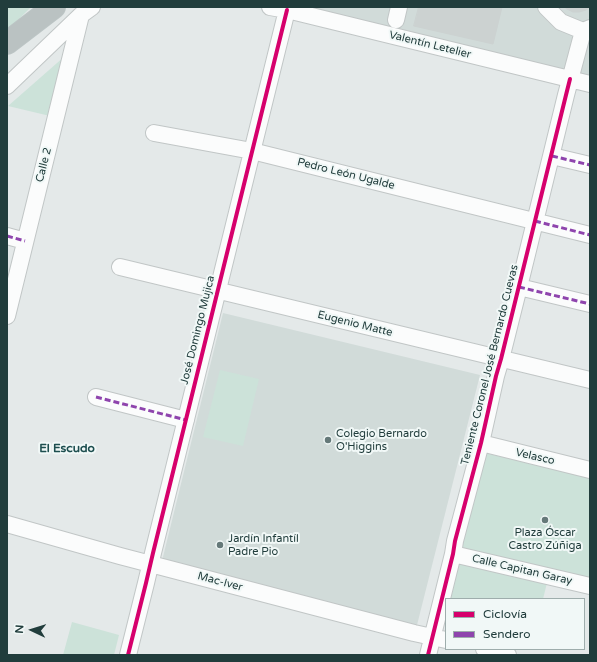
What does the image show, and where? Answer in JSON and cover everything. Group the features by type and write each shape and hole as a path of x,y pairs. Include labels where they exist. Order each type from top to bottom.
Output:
{"highway":[{"path":"7,43 54,7"}],"street":[{"name":"Valentín Letelier","path":"270,7 590,84"},
{"path":"546,7 561,22 587,29"},
{"name":"José Domingo Mujica","path":"128,655 287,10"},
{"path":"7,86 87,11"},
{"name":"Calle 2","path":"7,316 25,241 87,11"},
{"name":"Teniente Coronel José Bernardo Cuevas","path":"446,598 455,542 496,376 570,79 587,29"},
{"name":"Pedro León Ugalde","path":"154,133 252,151 590,235"},
{"path":"552,156 590,165"},
{"path":"7,236 25,241"},
{"name":"Eugenio Matte","path":"120,268 590,380"},
{"path":"519,287 590,304"},
{"path":"96,397 186,420"},
{"name":"Velasco","path":"480,443 590,470"},
{"name":"Mac-Iver","path":"7,524 150,564 414,633 440,638"},
{"name":"Calle Capitan Garay","path":"453,554 590,586"},
{"name":"Teniente Coronel José Bernardo Cuevas","path":"428,655 440,638 445,606"},
{"path":"488,650 508,655"}],"shaded area":[{"path":"300,7 590,7 590,77"},
{"name":"Colegio Bernardo O'Higgins","path":"223,313 480,375 417,625 162,561"}],"green space":[{"path":"7,7 31,7 7,31"},
{"path":"65,56 50,116 8,106"},
{"path":"220,370 259,379 243,446 203,437"},
{"name":"Plaza Óscar Castro Zúñiga","path":"485,453 590,478 590,581 461,550"},
{"path":"458,561 547,583 543,598 449,598"},
{"path":"72,622 119,635 114,655 63,655"}],"building":[{"path":"419,7 502,7 493,44 414,26"},
{"path":"565,7 590,7 586,10 573,12"}],"marked path":[{"path":"552,156 590,165"},
{"path":"535,221 590,235"},
{"path":"7,236 25,241"},
{"path":"519,287 590,304"},
{"path":"96,397 186,420"}],"cycle path":[{"path":"128,655 287,10"},
{"path":"428,655 570,79"}],"place":[{"name":"Colegio Bernardo O'Higgins","path":"328,440"},
{"name":"Plaza Óscar Castro Zúñiga","path":"545,520"},
{"name":"Jardín Infantíl Padre Pio","path":"220,545"}],"district":[{"name":"El Escudo","path":"67,449"}]}
